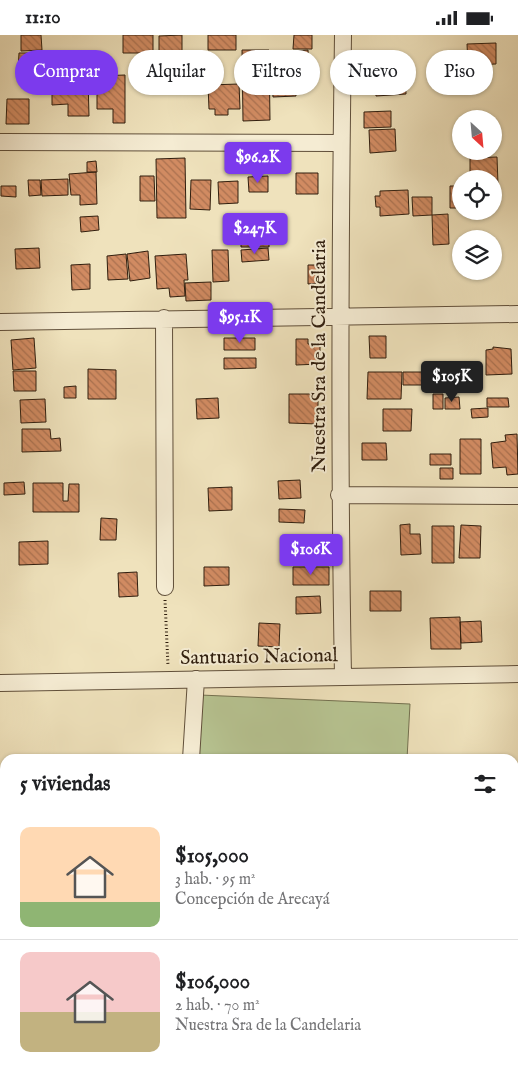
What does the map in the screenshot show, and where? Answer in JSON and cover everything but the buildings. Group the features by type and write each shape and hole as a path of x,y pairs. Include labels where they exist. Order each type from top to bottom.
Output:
{"street":[{"name":"Nuestra Sra de la Candelaria","path":"343,35 339,316 339,495 343,676"},
{"path":"0,142 342,143"},
{"path":"0,322 518,314"},
{"path":"164,318 164,587"},
{"path":"339,495 518,496"},
{"name":"Santuario Nacional","path":"0,683 518,674"},
{"path":"191,754 196,679"}],"path":[{"path":"164,587 169,680"}],"green space":[{"path":"200,695 410,704 407,754 197,754"}]}
